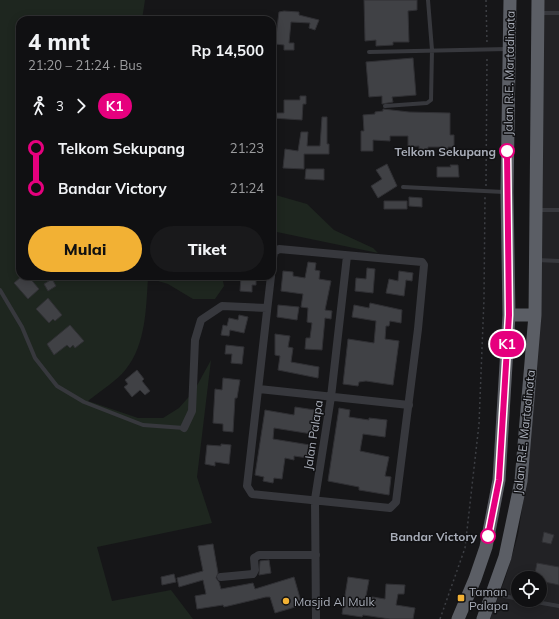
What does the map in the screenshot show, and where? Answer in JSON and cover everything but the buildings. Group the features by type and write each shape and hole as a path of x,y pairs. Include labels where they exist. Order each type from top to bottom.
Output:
{"highway":[{"name":"Jalan R.E. Martadinata","path":"458,619 477,572 494,513 499,480 509,315 507,192 510,0"},
{"name":"Jalan R.E. Martadinata","path":"483,619 505,557 521,481 535,315 538,6"},
{"path":"509,315 535,315"}],"street":[{"path":"270,280 247,486 252,494 315,499 390,508 394,506 396,502 409,405 424,265 419,261 278,249 276,250"},
{"name":"Jalan Palapa","path":"316,619 315,499 331,397 347,256"},
{"path":"184,428 192,411 195,340 201,320 222,306 267,308"},
{"path":"259,389 409,405"},
{"path":"221,577 253,574 255,570 254,558 259,555 316,555"}],"lane":[{"path":"385,106 430,102 432,100 432,50 428,0"},
{"path":"538,6 559,13"},
{"path":"369,52 487,48 509,49"},
{"path":"403,187 507,192"},
{"path":"537,210 559,210"},
{"path":"536,260 559,261"},
{"path":"0,290 22,327 35,358 57,386 84,402 143,425 184,428"},
{"path":"492,594 511,598"},
{"path":"547,604 559,606"}],"path":[{"path":"440,619 465,548 479,424 484,299 486,191 486,0"}],"shaded area":[{"path":"0,0 145,0 143,16 16,16 16,280 148,280 144,325 138,348 133,359 118,377 88,401 138,418 163,418 179,408 194,391 211,360 197,477 212,523 97,547 112,601 171,590 193,619 0,619"},
{"path":"540,0 559,0 559,619 490,619 506,576 518,535 528,470"},
{"path":"276,195 307,204 334,230 373,248 378,253 276,232"},
{"path":"155,280 223,280 224,286 215,299 193,299 168,284"}],"bus line":[{"name":"K1","path":"488,536 494,513 499,480 509,315 507,151"}],"place":[{"name":"Telkom Sekupang","path":"507,151"},
{"name":"Bandar Victory","path":"488,536"},
{"name":"Taman Palapa","path":"461,598"},
{"name":"Masjid Al Mulk","path":"286,601"}]}
